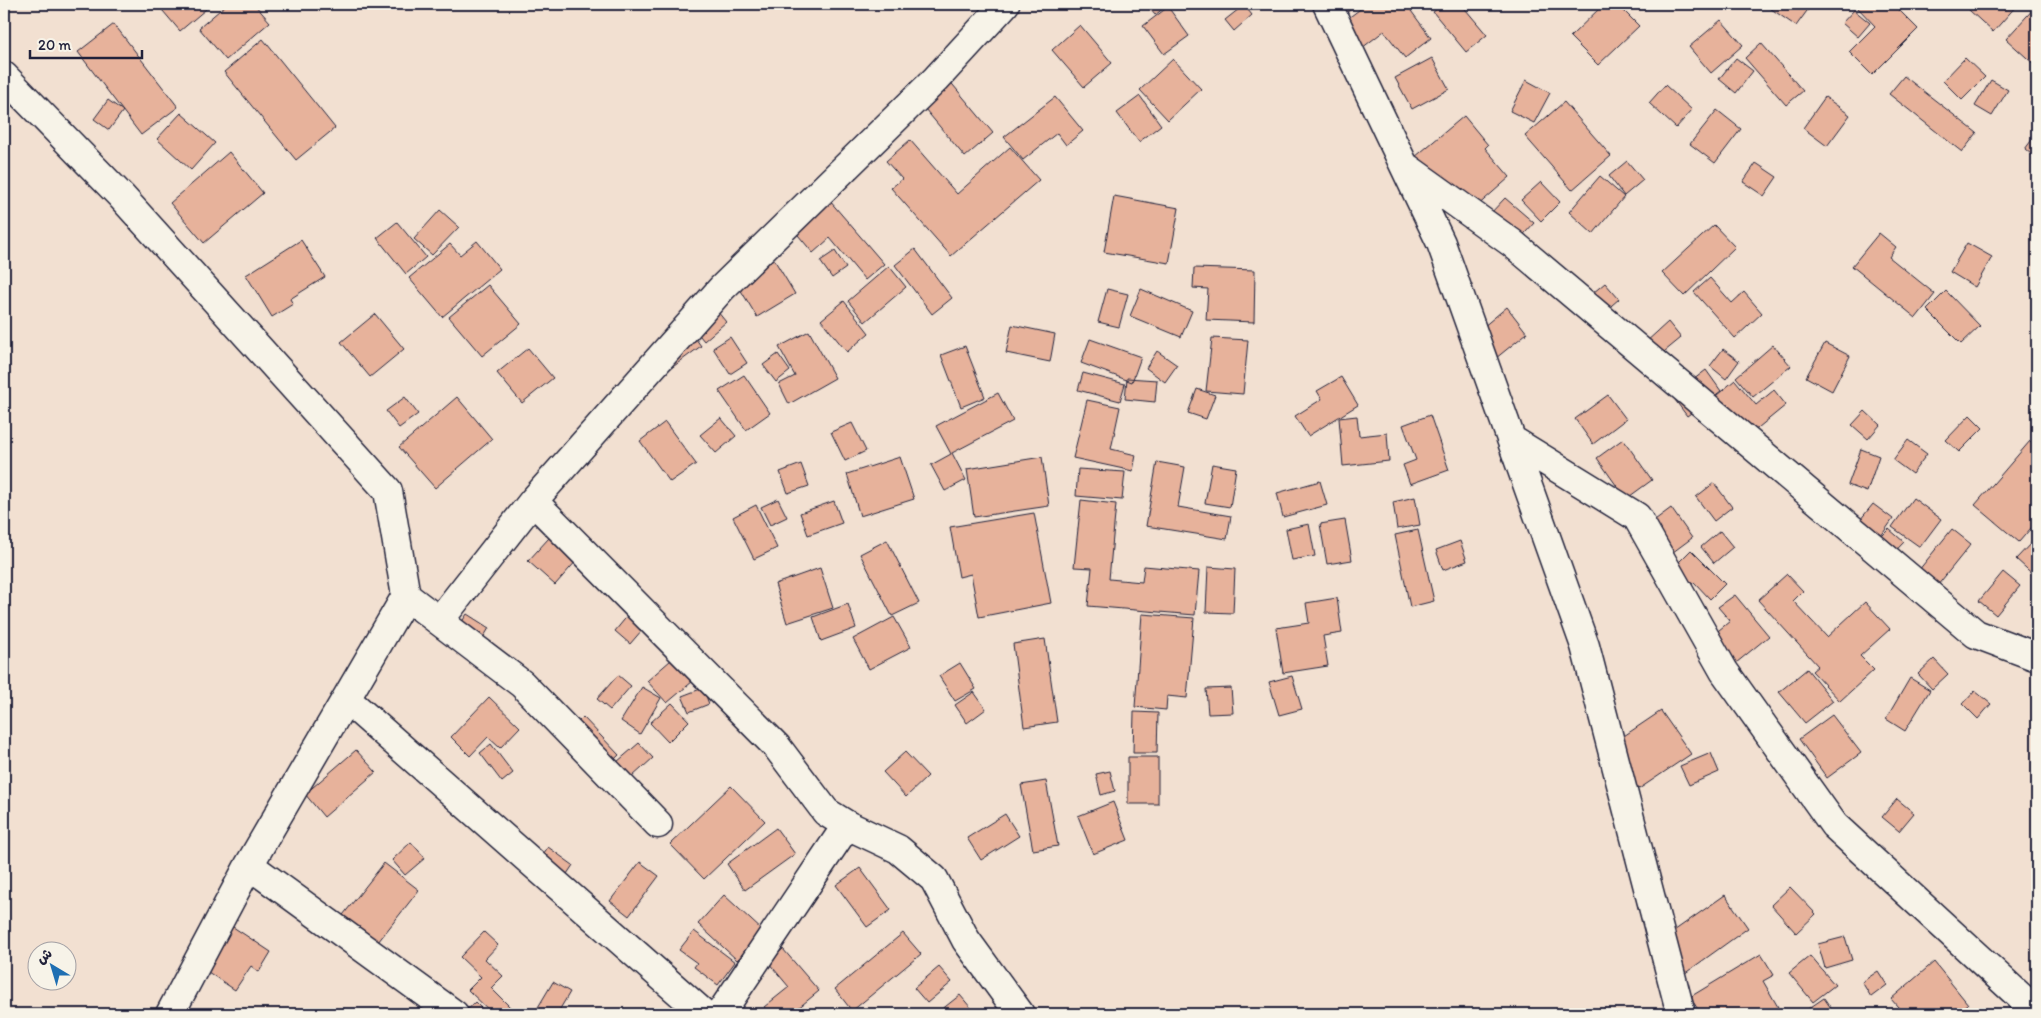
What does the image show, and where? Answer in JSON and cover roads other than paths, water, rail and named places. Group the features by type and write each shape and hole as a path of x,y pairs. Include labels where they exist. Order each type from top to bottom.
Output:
{"street":[{"path":"439,621 533,502 722,288 936,80 1004,4"},
{"path":"1327,4 1441,243 1585,646 1681,1014"},
{"path":"4,76 121,196 388,491 406,596 249,865 170,1014"},
{"path":"1405,166 1512,242 1976,634 2037,657"},
{"path":"1512,440 1637,517 1724,671 1834,826 2037,1012"},
{"path":"533,502 777,747 826,812 847,825 898,849 934,879 966,940 1020,1014"},
{"path":"406,596 522,684 658,824"},
{"path":"346,699 704,1014"},
{"path":"720,1014 847,825"},
{"path":"249,865 454,1014"}]}
